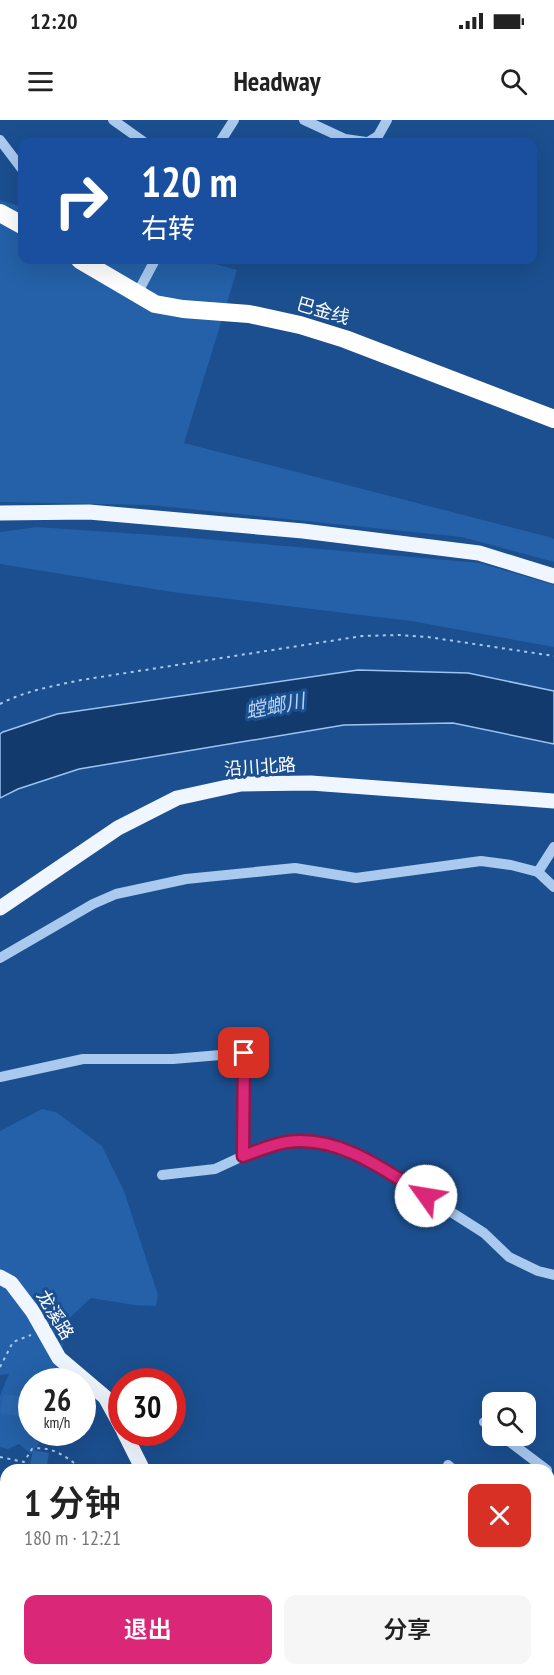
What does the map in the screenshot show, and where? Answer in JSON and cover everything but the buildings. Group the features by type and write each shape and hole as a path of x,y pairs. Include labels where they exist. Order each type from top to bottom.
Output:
{"highway":[{"path":"0,213 18,223"},
{"name":"巴金线","path":"87,264 155,304 183,309 249,314 300,325 334,335 554,419"}],"main road":[{"path":"0,513 89,512 303,531 479,553 554,576"},
{"name":"沿川北路","path":"0,908 128,823 177,798 241,784 311,783 554,801"},
{"name":"龙溪路","path":"0,1277 10,1283 33,1311 58,1358 105,1397 108,1402"},
{"path":"131,1446 140,1464"}],"street":[{"path":"113,120 138,138"},
{"path":"223,138 234,120"},
{"path":"304,120 343,138"},
{"path":"374,138 378,136 387,120"},
{"path":"0,140 18,164"},
{"path":"137,294 149,264"},
{"path":"538,872 554,847"},
{"path":"0,958 93,904 116,894 186,879 295,868 356,878 481,861 538,872 554,886"},
{"path":"0,1077 83,1059 173,1059 244,1053 243,1156"},
{"path":"162,1175 215,1169 243,1156 284,1142 302,1141 332,1146 368,1160 484,1233 509,1257 554,1275"},
{"path":"515,1446 538,1464"}],"path":[{"path":"0,704 46,688 81,680 362,636 428,637 554,656"},
{"path":"0,1367 13,1342 28,1338 42,1328"},
{"path":"0,1457 24,1462 32,1449 41,1447 56,1451 74,1464"}],"shaded area":[{"path":"0,200 18,206 18,264 215,264 237,270 184,443 549,537 554,539 554,562 462,537 150,505 0,502"},
{"path":"37,527 480,563 554,585 554,647 411,621 172,592 0,564 0,532"},
{"path":"42,1109 56,1112 102,1146 124,1191 158,1295 156,1306 91,1298 64,1323 62,1368 18,1368 18,1444 8,1449 0,1447 0,1395 9,1374 0,1375 0,1131"},
{"path":"21,1446 37,1446 31,1454"}],"water":[{"name":"螳螂川","path":"358,670 468,673 554,691 554,744 453,723 344,725 79,769 18,789 0,798 0,734 3,732 57,714"}],"route":[{"path":"244,1053 243,1156 284,1142 302,1141 332,1146 368,1160 426,1196"}]}
